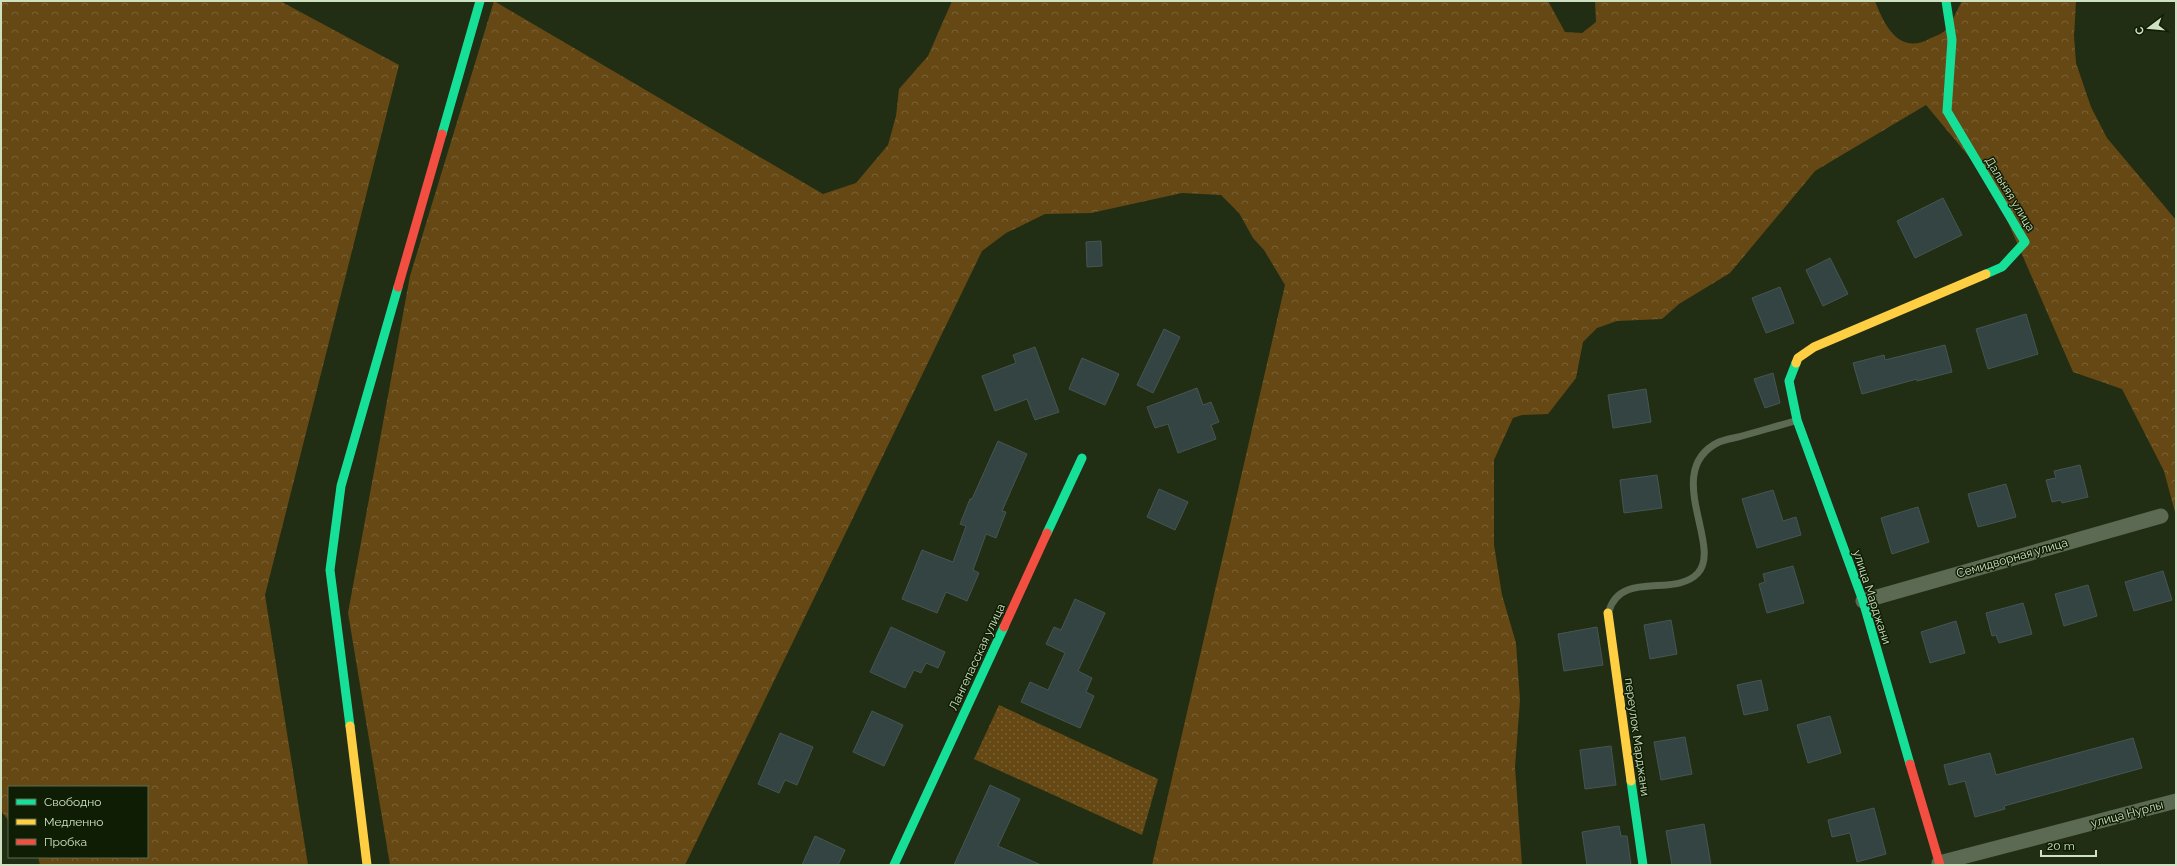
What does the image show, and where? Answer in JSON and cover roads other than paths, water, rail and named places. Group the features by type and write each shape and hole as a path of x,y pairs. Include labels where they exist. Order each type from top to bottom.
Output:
{"street":[{"path":"367,865 330,570 341,486 480,1"},
{"name":"Дальняя улица","path":"1814,347 2002,267 2025,242 1947,111 1952,40 1946,1"},
{"name":"улица Марджани","path":"1814,347 1798,358 1789,381 1796,420 1863,601 1939,864"},
{"name":"Лангепасская улица","path":"894,865 1082,458"},
{"name":"Семидворная улица","path":"1863,601 2161,516"},
{"name":"переулок Марджани","path":"1608,613 1643,865"},
{"name":"улица Нурлы","path":"1939,864 2176,801"}],"lane":[{"path":"1608,613 1612,601 1620,593 1630,589 1686,581 1699,571 1703,563 1704,552 1693,496 1694,476 1699,461 1706,452 1719,442 1796,420"}]}
